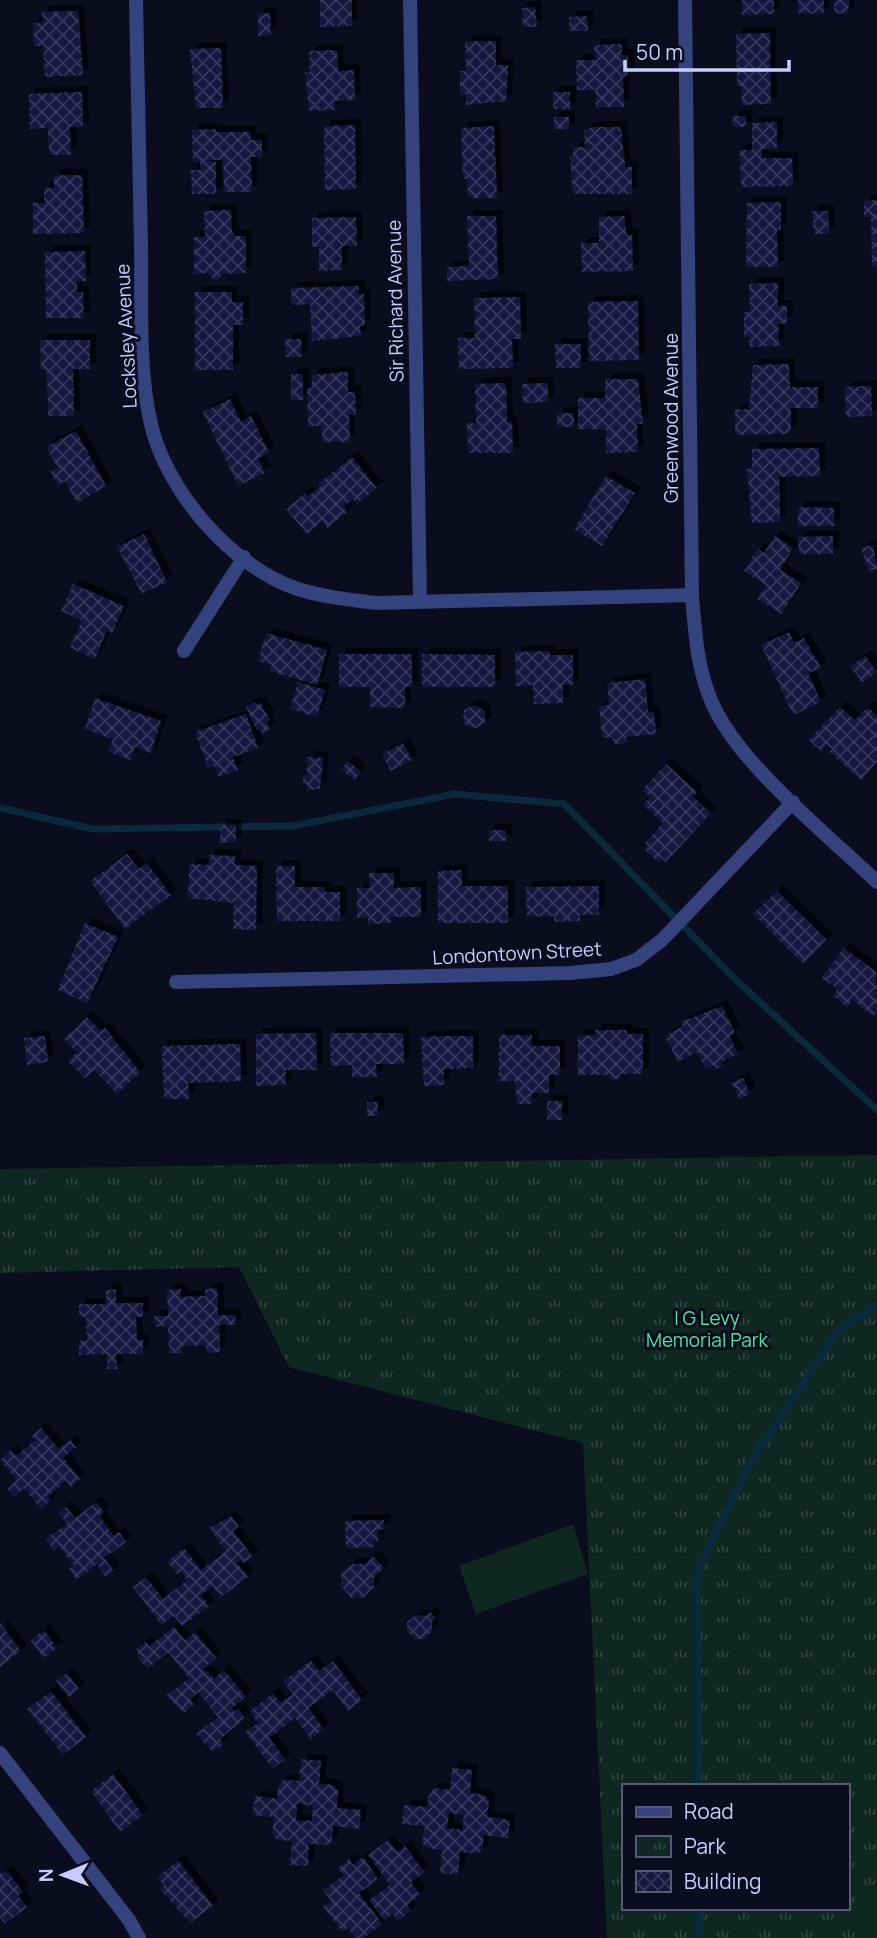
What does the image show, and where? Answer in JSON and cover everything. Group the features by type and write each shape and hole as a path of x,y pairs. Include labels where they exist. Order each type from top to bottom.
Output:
{"street":[{"name":"Locksley Avenue","path":"136,0 143,352 150,419 171,476 191,509 218,536 278,580 299,589 377,603 692,595"},
{"name":"Sir Richard Avenue","path":"410,0 419,601"},
{"name":"Greenwood Avenue","path":"685,0 692,595 695,643 713,706 744,753 877,882"},
{"path":"184,651 244,557"},
{"name":"Londontown Street","path":"176,982 570,973 611,969 636,960 663,940 793,802"},
{"path":"0,1753 129,1920 139,1938"}],"green space":[{"name":"I G Levy Memorial Park","path":"877,1155 877,1938 607,1938 583,1443 289,1367 239,1267 0,1273 0,1169"},
{"path":"573,1524 588,1574 476,1614 459,1566"},
{"path":"860,1901 877,1901 877,1938 860,1938"}],"building":[{"path":"320,0 352,0 352,26 320,27"},
{"path":"742,0 774,0 774,14 742,15"},
{"path":"798,0 824,0 824,14 798,13"},
{"path":"834,0 849,0 848,14 834,13"},
{"path":"535,7 537,27 523,27 522,8"},
{"path":"78,11 83,75 45,77 43,46 34,46 33,23 43,23 42,12"},
{"path":"270,13 271,35 258,36 258,14"},
{"path":"587,16 588,31 569,31 569,17"},
{"path":"770,33 771,104 742,105 741,86 737,86 736,34"},
{"path":"465,41 496,41 496,65 508,65 506,101 466,105 466,94 460,95 460,71 466,71"},
{"path":"622,44 622,55 628,55 628,76 623,77 624,107 596,107 595,90 577,90 576,60 595,60 594,45"},
{"path":"221,48 223,108 196,108 190,49"},
{"path":"337,50 338,71 354,70 355,100 335,101 335,110 309,111 305,72 310,72 309,51"},
{"path":"82,92 83,127 70,127 71,155 49,155 48,128 30,129 29,94"},
{"path":"553,92 570,92 570,109 553,109"},
{"path":"733,116 746,116 746,127 733,127"},
{"path":"554,117 569,117 569,129 554,129"},
{"path":"777,122 777,148 762,149 762,158 792,158 793,186 741,187 740,150 752,150 752,123"},
{"path":"355,125 356,189 325,190 324,126"},
{"path":"494,126 497,198 468,198 467,179 463,179 461,128"},
{"path":"593,127 621,127 625,167 632,167 632,194 573,194 570,157 573,157 573,147 585,147 584,130"},
{"path":"216,129 216,132 250,132 251,140 262,140 262,157 251,157 252,192 224,192 223,160 208,160 216,162 216,194 192,194 191,170 201,170 200,161 193,161 192,130"},
{"path":"54,175 82,175 84,233 33,234 33,203 44,203 44,188 54,188"},
{"path":"877,200 877,266 872,266 871,217 864,217 864,201"},
{"path":"781,202 781,230 777,230 778,267 746,267 747,203"},
{"path":"231,210 232,232 235,236 246,236 246,273 222,274 218,280 213,280 209,273 194,274 194,237 205,237 204,211"},
{"path":"812,211 828,211 829,234 814,234"},
{"path":"467,216 496,216 498,279 447,281 447,267 469,266"},
{"path":"624,216 627,235 632,235 633,271 582,272 581,243 599,243 599,217"},
{"path":"356,217 357,246 342,246 342,270 319,271 319,247 312,247 312,218"},
{"path":"85,251 86,281 77,281 77,292 83,292 84,318 46,318 45,252"},
{"path":"778,283 778,306 787,306 787,323 778,324 779,346 750,347 749,336 744,337 744,312 750,312 749,284"},
{"path":"359,286 359,294 364,294 365,326 360,326 361,336 312,341 310,304 292,305 291,288"},
{"path":"195,292 232,292 232,302 243,302 243,325 233,325 233,370 195,370"},
{"path":"520,297 521,339 512,339 513,368 459,369 458,338 475,338 474,298"},
{"path":"638,301 639,360 589,361 588,302"},
{"path":"285,339 301,339 302,357 286,357"},
{"path":"40,340 90,340 90,369 73,369 74,416 48,416 47,370 41,370"},
{"path":"555,344 581,344 581,368 556,368"},
{"path":"789,364 790,387 818,387 818,408 791,408 791,431 785,434 735,435 735,409 749,409 753,365"},
{"path":"348,372 348,392 355,392 356,415 349,415 350,442 322,442 322,426 308,426 307,388 312,388 312,375"},
{"path":"291,374 303,374 303,400 291,400"},
{"path":"605,379 638,379 643,424 637,424 638,452 606,453 606,429 578,429 578,398 605,398"},
{"path":"506,383 507,422 512,422 513,453 468,453 467,423 476,423 475,384"},
{"path":"548,383 548,402 523,403 522,384"},
{"path":"871,386 872,416 846,417 845,387"},
{"path":"230,399 241,422 251,416 269,453 258,458 265,473 238,486 203,412"},
{"path":"557,413 574,413 574,427 557,427"},
{"path":"76,431 106,486 77,503 65,481 58,486 50,472 58,468 46,447"},
{"path":"819,448 820,476 779,477 780,522 752,523 747,469 752,469 752,449"},
{"path":"352,457 377,488 357,504 353,499 343,507 347,512 327,528 322,521 307,534 286,509 306,493 308,496 320,487 318,484"},
{"path":"606,476 635,493 602,546 574,529"},
{"path":"798,507 834,508 834,526 798,526"},
{"path":"144,534 167,582 142,594 117,547"},
{"path":"775,536 793,548 780,570 801,583 782,614 757,599 766,585 744,571 758,549 764,553"},
{"path":"833,536 833,554 799,554 798,537"},
{"path":"873,545 877,569 869,571 861,548"},
{"path":"73,584 124,606 112,633 107,630 95,659 70,648 82,620 61,611"},
{"path":"789,632 794,643 804,638 821,668 808,673 821,702 793,715 761,645"},
{"path":"266,633 327,650 317,685 270,671 272,665 258,661"},
{"path":"550,651 550,655 573,655 573,685 563,685 563,703 534,704 533,685 516,686 515,652"},
{"path":"339,654 412,654 412,687 405,687 405,708 370,707 370,687 339,687"},
{"path":"422,654 495,655 495,687 422,687"},
{"path":"865,656 877,672 862,682 850,666"},
{"path":"645,679 648,713 654,712 656,734 626,737 627,743 615,744 612,737 602,738 599,706 609,705 607,683"},
{"path":"298,682 325,690 317,717 290,709"},
{"path":"95,698 161,721 151,753 135,747 131,760 108,752 113,739 85,729"},
{"path":"255,702 256,705 260,703 270,720 266,722 270,729 262,734 260,729 257,731 246,707"},
{"path":"474,705 485,711 485,723 474,729 463,723 464,710"},
{"path":"840,707 855,720 868,707 877,716 877,762 861,780 829,752 832,749 827,745 821,751 809,740"},
{"path":"246,714 258,748 233,757 238,770 218,777 214,766 208,768 195,732"},
{"path":"403,743 412,760 391,771 382,754"},
{"path":"307,757 323,758 320,789 307,790 307,784 303,784 303,775 307,775"},
{"path":"348,761 361,772 354,780 341,769"},
{"path":"666,764 697,792 693,797 711,813 666,862 662,859 659,863 645,850 648,846 645,843 663,823 643,805 650,797 642,790"},
{"path":"220,825 236,825 236,842 220,843"},
{"path":"489,830 506,830 506,841 489,841"},
{"path":"127,854 139,869 147,863 171,895 125,929 90,881"},
{"path":"209,855 235,856 235,865 257,866 256,930 233,929 234,903 188,898 189,864 209,865"},
{"path":"276,866 295,866 295,887 325,887 325,892 340,892 340,921 277,921"},
{"path":"462,870 462,886 508,886 508,923 438,923 438,871"},
{"path":"369,873 394,873 394,888 421,887 421,917 391,917 391,923 368,924 368,918 357,918 357,888 370,888"},
{"path":"599,886 599,915 580,915 580,921 554,922 554,916 527,917 526,887"},
{"path":"777,891 827,940 803,964 753,914"},
{"path":"85,923 118,937 87,1003 58,990"},
{"path":"844,948 876,972 877,1012 873,1016 852,1000 847,1007 833,996 838,989 822,978"},
{"path":"722,1006 735,1033 729,1036 738,1054 721,1062 723,1066 716,1069 714,1065 706,1069 697,1052 678,1062 665,1036 683,1026 681,1022"},
{"path":"87,1017 101,1031 105,1028 140,1072 117,1094 94,1070 85,1078 68,1061 77,1052 64,1039"},
{"path":"595,1030 627,1030 627,1034 643,1034 643,1074 620,1074 620,1079 610,1079 610,1075 578,1075 578,1036 595,1035"},
{"path":"316,1033 317,1070 286,1070 286,1085 256,1086 256,1034"},
{"path":"330,1033 403,1033 404,1064 376,1064 377,1077 352,1077 352,1065 331,1066"},
{"path":"499,1035 532,1035 532,1046 560,1046 560,1075 549,1075 549,1093 532,1093 532,1104 517,1104 515,1081 499,1081"},
{"path":"45,1036 48,1062 27,1065 24,1038"},
{"path":"473,1036 473,1068 444,1069 444,1085 424,1086 421,1037"},
{"path":"240,1044 241,1081 188,1083 189,1099 164,1099 162,1046"},
{"path":"743,1078 750,1094 739,1099 732,1083"},
{"path":"547,1101 562,1101 562,1120 547,1120"},
{"path":"367,1102 378,1102 378,1116 367,1116"},
{"path":"217,1288 218,1315 235,1315 236,1325 219,1325 220,1352 207,1353 206,1345 182,1346 182,1353 169,1353 168,1326 155,1327 154,1316 168,1316 167,1290 181,1289 181,1297 205,1296 205,1289"},
{"path":"116,1289 116,1303 143,1303 143,1317 136,1317 137,1340 143,1340 143,1354 116,1354 117,1369 107,1369 107,1354 79,1355 79,1341 87,1341 86,1317 79,1317 79,1304 106,1304 106,1290"},
{"path":"41,1428 59,1449 70,1440 76,1447 63,1458 80,1479 71,1487 66,1481 48,1496 51,1500 41,1509 24,1488 14,1497 7,1489 17,1480 0,1460 11,1450 16,1456 35,1440 32,1436"},
{"path":"96,1502 104,1512 99,1516 114,1536 119,1532 126,1542 104,1558 114,1571 106,1577 97,1564 76,1580 69,1569 74,1566 59,1546 54,1551 45,1539 67,1523 58,1512 66,1507 75,1518"},
{"path":"231,1516 239,1526 233,1531 253,1557 243,1563 241,1560 237,1563 248,1577 221,1597 212,1586 201,1595 209,1606 182,1626 174,1616 161,1625 133,1587 146,1577 163,1599 187,1580 181,1572 177,1574 168,1563 172,1557 184,1548 201,1570 226,1551 209,1528"},
{"path":"384,1520 384,1529 378,1530 378,1541 373,1541 373,1547 346,1548 345,1521"},
{"path":"373,1556 384,1568 374,1577 374,1587 363,1598 351,1598 341,1586 341,1574 352,1564 365,1564"},
{"path":"430,1612 436,1618 432,1622 432,1631 424,1639 415,1639 407,1631 407,1622 416,1615 426,1616"},
{"path":"0,1623 21,1651 0,1667"},
{"path":"174,1627 185,1640 195,1632 216,1658 203,1670 205,1673 207,1671 214,1679 224,1670 246,1697 232,1708 235,1712 238,1709 245,1718 220,1739 224,1744 213,1752 196,1734 218,1717 198,1692 190,1699 194,1704 184,1713 166,1696 189,1678 168,1652 148,1669 137,1657 139,1655 136,1650 146,1642 149,1646"},
{"path":"44,1630 57,1648 44,1658 30,1640"},
{"path":"311,1660 319,1671 333,1661 362,1700 348,1711 333,1690 308,1708 324,1729 311,1739 295,1718 269,1738 285,1759 273,1769 245,1732 258,1723 250,1711 273,1693 280,1703 293,1694 283,1681"},
{"path":"67,1673 79,1689 69,1697 56,1681"},
{"path":"51,1691 86,1737 63,1755 27,1709"},
{"path":"301,1759 321,1761 319,1784 333,1785 338,1791 337,1808 361,1810 359,1829 333,1826 332,1841 327,1845 309,1844 308,1866 290,1865 292,1841 277,1840 272,1834 274,1817 252,1815 255,1796 277,1799 279,1784 284,1780 299,1781","holes":["297,1804 313,1806 312,1821 296,1820"]},
{"path":"452,1768 472,1770 470,1793 484,1795 489,1801 487,1817 510,1820 508,1838 484,1835 482,1850 477,1854 460,1852 458,1875 440,1873 442,1850 427,1848 422,1843 425,1826 402,1824 404,1805 427,1807 429,1794 434,1788 450,1790","holes":["449,1813 464,1815 462,1830 447,1828"]},
{"path":"113,1774 143,1815 120,1832 91,1791"},
{"path":"388,1840 397,1852 405,1846 424,1872 411,1882 420,1895 407,1905 411,1911 398,1921 393,1914 384,1920 369,1900 390,1885 368,1855"},
{"path":"363,1857 378,1879 359,1893 382,1924 363,1938 356,1938 348,1928 342,1932 323,1907 331,1901 323,1890 344,1875 338,1868 349,1859 353,1865"},
{"path":"178,1860 213,1906 190,1923 160,1889 164,1886 157,1877"},
{"path":"0,1871 2,1874 7,1871 23,1892 18,1895 27,1907 5,1924 0,1917"}],"waterway":[{"path":"0,808 93,829 293,826 455,794 564,804 736,980 877,1110"},
{"path":"698,1784 697,1572 751,1462 838,1331 877,1305"},
{"path":"699,1910 699,1938"}]}
